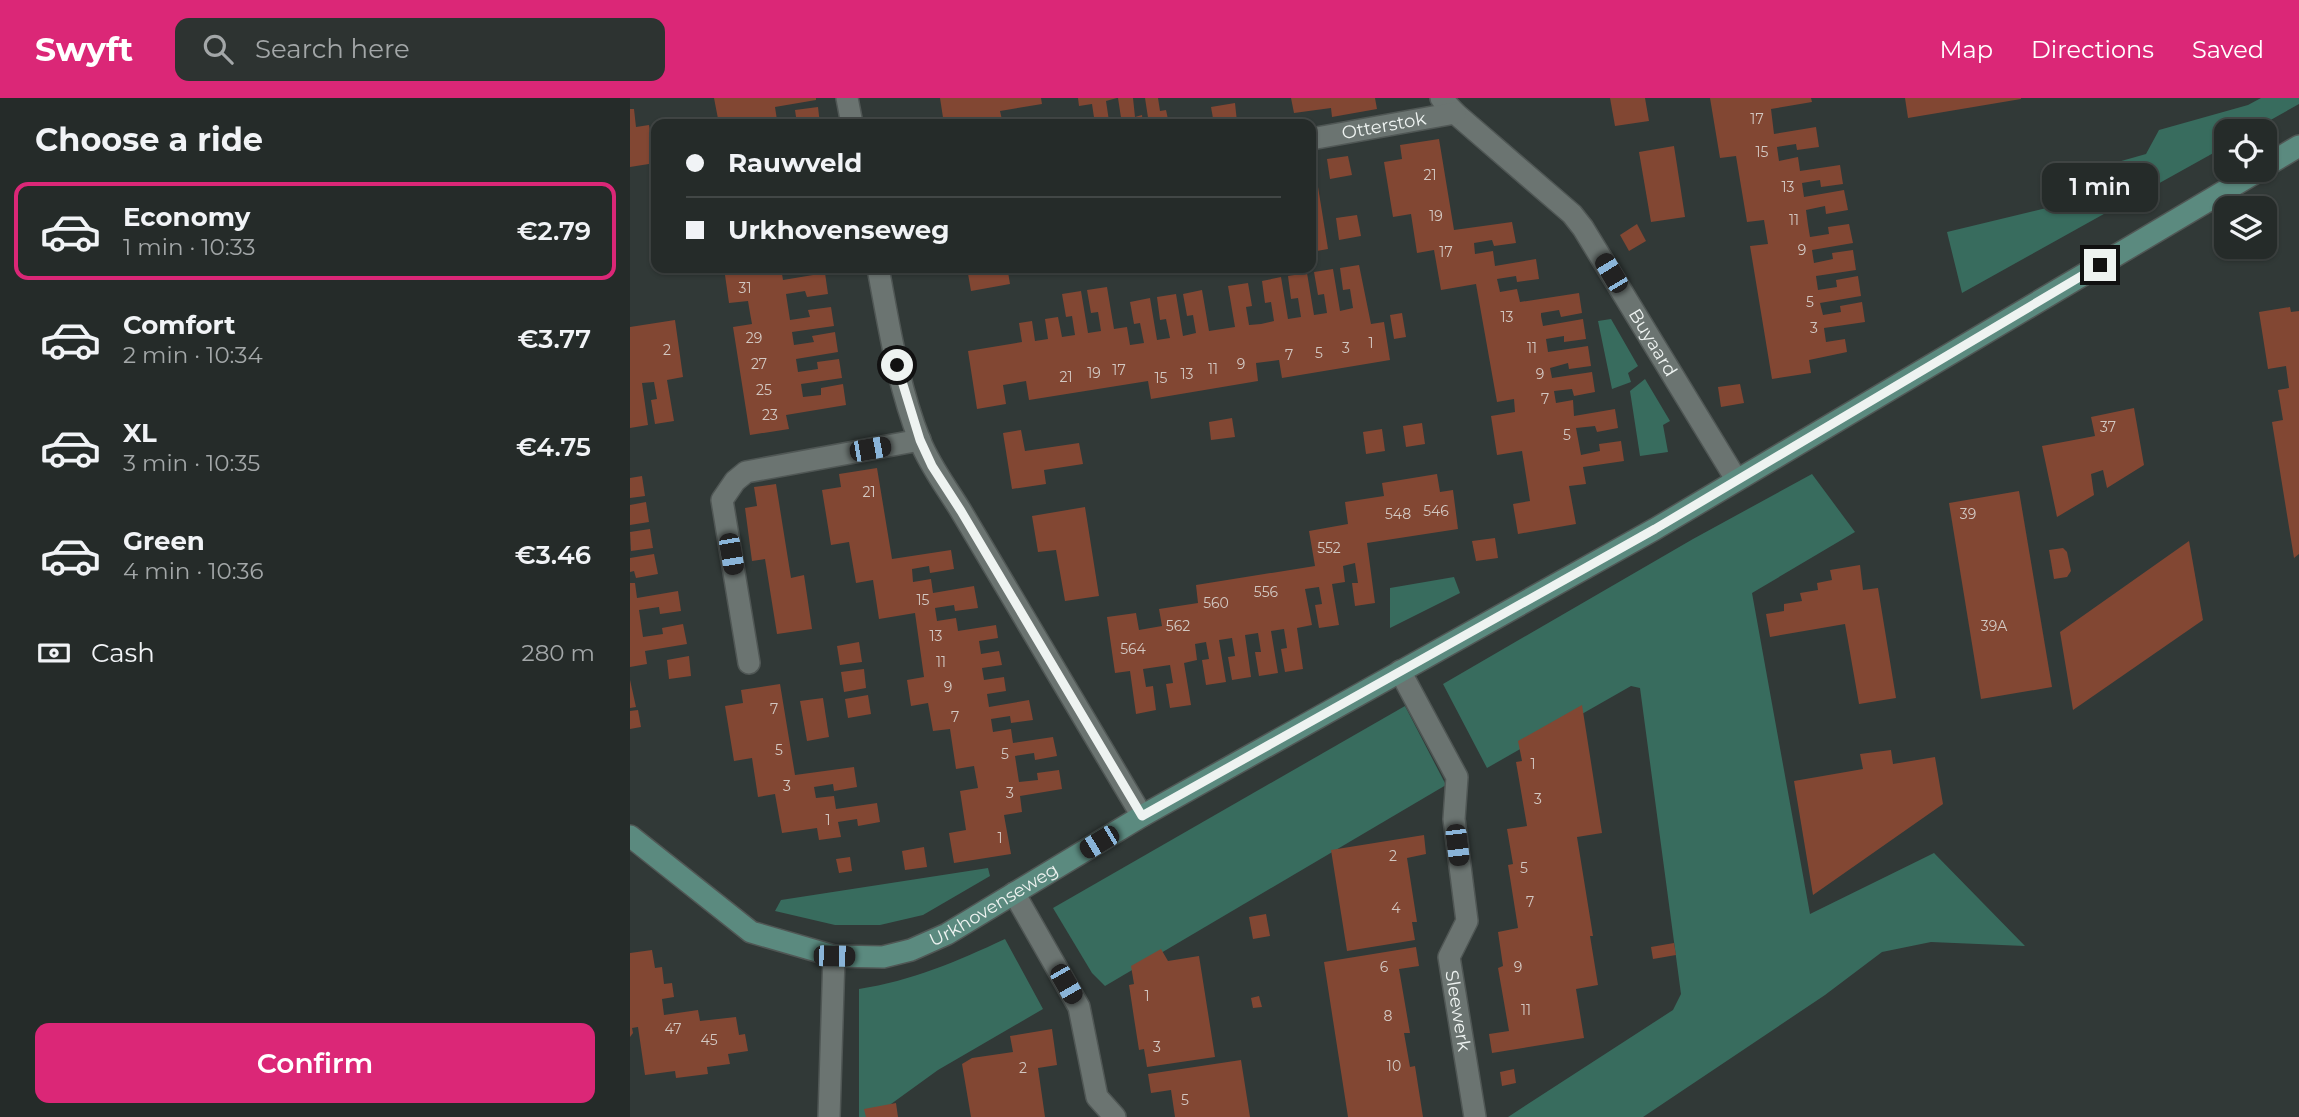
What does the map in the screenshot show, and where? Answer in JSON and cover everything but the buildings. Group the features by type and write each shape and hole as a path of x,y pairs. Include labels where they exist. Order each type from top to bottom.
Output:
{"street":[{"path":"847,98 851,119"},
{"name":"Otterstok","path":"1316,138 1448,105"},
{"name":"Buyaard","path":"1448,105 1578,221 1736,479"},
{"name":"Urkhovenseweg","path":"2277,160 2299,146"},
{"name":"Urkhovenseweg","path":"630,836 751,932 834,956 883,957 911,950 947,934 1142,816 1655,529 2240,182"},
{"path":"879,273 897,365 920,440 932,466 1142,816"},
{"path":"749,663 722,500 735,481 746,472 920,440"},
{"name":"Sleewerk","path":"1400,671 1458,777 1454,819 1467,921 1450,957 1475,1117"},
{"path":"1014,893 1079,1007 1097,1097 1115,1117"},
{"path":"829,1117 834,956"}],"green space":[{"path":"2261,98 2299,98 2299,104 2272,119 2214,119 2214,153 1962,293 1947,232 2092,197 2086,171 2146,154 2159,130 2248,105"},
{"path":"1611,319 1638,366 1628,373 1631,382 1612,389 1598,321"},
{"path":"1645,379 1670,421 1663,425 1668,452 1640,456 1630,391"},
{"path":"1812,474 1855,532 1752,593 1810,914 1934,853 2025,946 1931,942 1882,952 1825,995 1643,1117 1508,1117 1673,1010 1681,994 1640,688 1631,686 1487,768 1443,684 1693,539"},
{"path":"1454,577 1460,593 1390,628 1390,588"},
{"path":"1405,706 1446,785 1105,986 1092,973 1053,908"},
{"path":"988,868 990,876 923,915 880,925 835,925 775,911 781,900"},
{"path":"1005,939 1043,1009 938,1070 873,1117 859,1117 859,989 934,969"}],"route":[{"path":"897,365 920,440 932,466 1142,816 1655,529 2100,265"}]}
